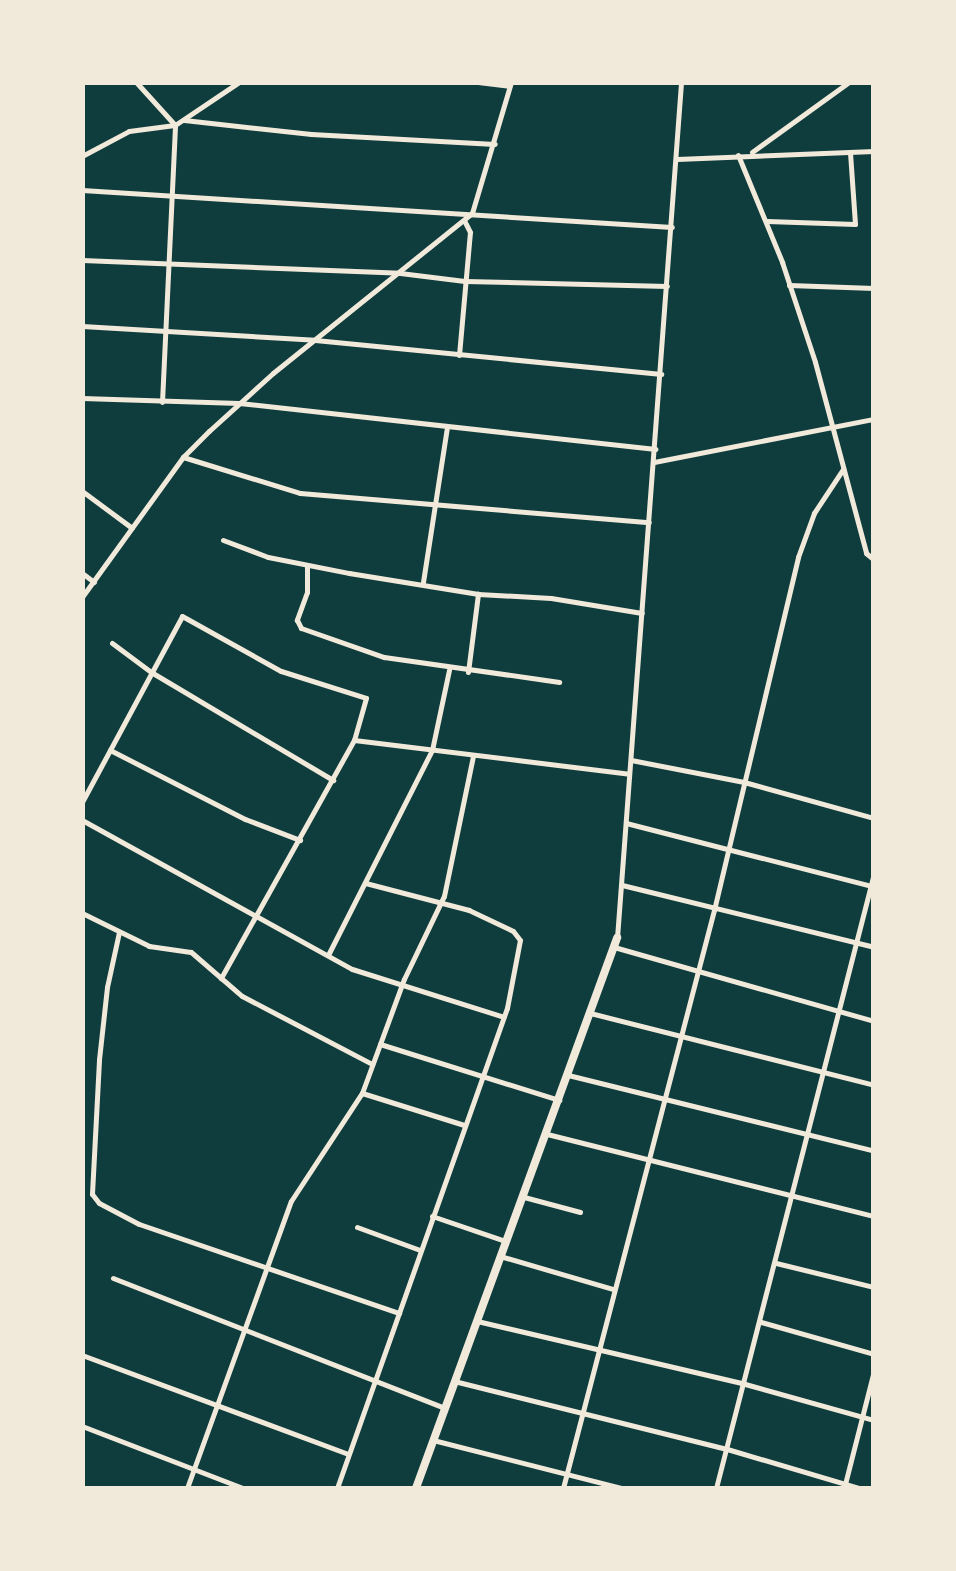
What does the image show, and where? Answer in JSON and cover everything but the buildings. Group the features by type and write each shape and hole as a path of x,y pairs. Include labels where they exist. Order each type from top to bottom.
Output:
{"street":[{"path":"136,82 174,125 162,402"},
{"path":"82,598 184,457 239,403 472,213 511,84 478,82"},
{"path":"416,1488 616,943 681,82"},
{"path":"750,154 849,82"},
{"path":"82,156 129,131 174,125 236,83"},
{"path":"184,120 311,134 495,144"},
{"path":"677,160 874,151"},
{"path":"767,222 854,224 850,153"},
{"path":"738,155 790,285 866,552 874,560"},
{"path":"82,190 672,227"},
{"path":"459,354 470,228 464,220"},
{"path":"82,260 400,273 465,281 667,286"},
{"path":"790,285 874,288"},
{"path":"82,326 315,340 661,374"},
{"path":"82,398 239,403 655,449"},
{"path":"654,462 874,419"},
{"path":"423,582 447,426"},
{"path":"184,457 300,493 649,522"},
{"path":"563,1488 714,910 804,535 842,469"},
{"path":"82,491 133,528"},
{"path":"223,540 249,552 478,594 552,598 642,613"},
{"path":"307,564 308,592 297,620 301,628 358,652 468,672 559,682"},
{"path":"82,573 94,582"},
{"path":"468,672 478,594"},
{"path":"82,802 179,619 189,619 281,671 366,698 354,740 221,978"},
{"path":"112,642 151,672 333,780"},
{"path":"328,954 432,750 449,668"},
{"path":"354,740 630,774"},
{"path":"110,750 246,818 300,840"},
{"path":"187,1488 298,1186 362,1093 401,987 441,902 473,756"},
{"path":"631,760 744,782 874,818"},
{"path":"82,820 370,978 504,1017"},
{"path":"626,823 872,886"},
{"path":"716,1488 746,1384 874,873"},
{"path":"336,1488 504,1017 516,966 518,935 441,902 365,883"},
{"path":"622,885 874,947"},
{"path":"82,913 149,946 191,952 221,978 280,1018 372,1064"},
{"path":"119,932 107,987 92,1194 99,1203 138,1224 399,1314"},
{"path":"616,943 697,972 874,1021"},
{"path":"590,1013 874,1085"},
{"path":"380,1044 558,1100"},
{"path":"568,1075 665,1096 874,1151"},
{"path":"362,1093 465,1125"},
{"path":"82,1109 96,1110"},
{"path":"546,1134 874,1216"},
{"path":"524,1197 580,1212"},
{"path":"432,1216 506,1241"},
{"path":"357,1227 420,1250"},
{"path":"500,1256 613,1290"},
{"path":"776,1263 874,1288"},
{"path":"113,1278 444,1408"},
{"path":"477,1321 746,1384 874,1420"},
{"path":"761,1322 874,1354"},
{"path":"82,1355 348,1454"},
{"path":"844,1486 874,1370"},
{"path":"454,1381 728,1449 859,1488"},
{"path":"82,1426 243,1488"},
{"path":"433,1440 621,1488"}]}
